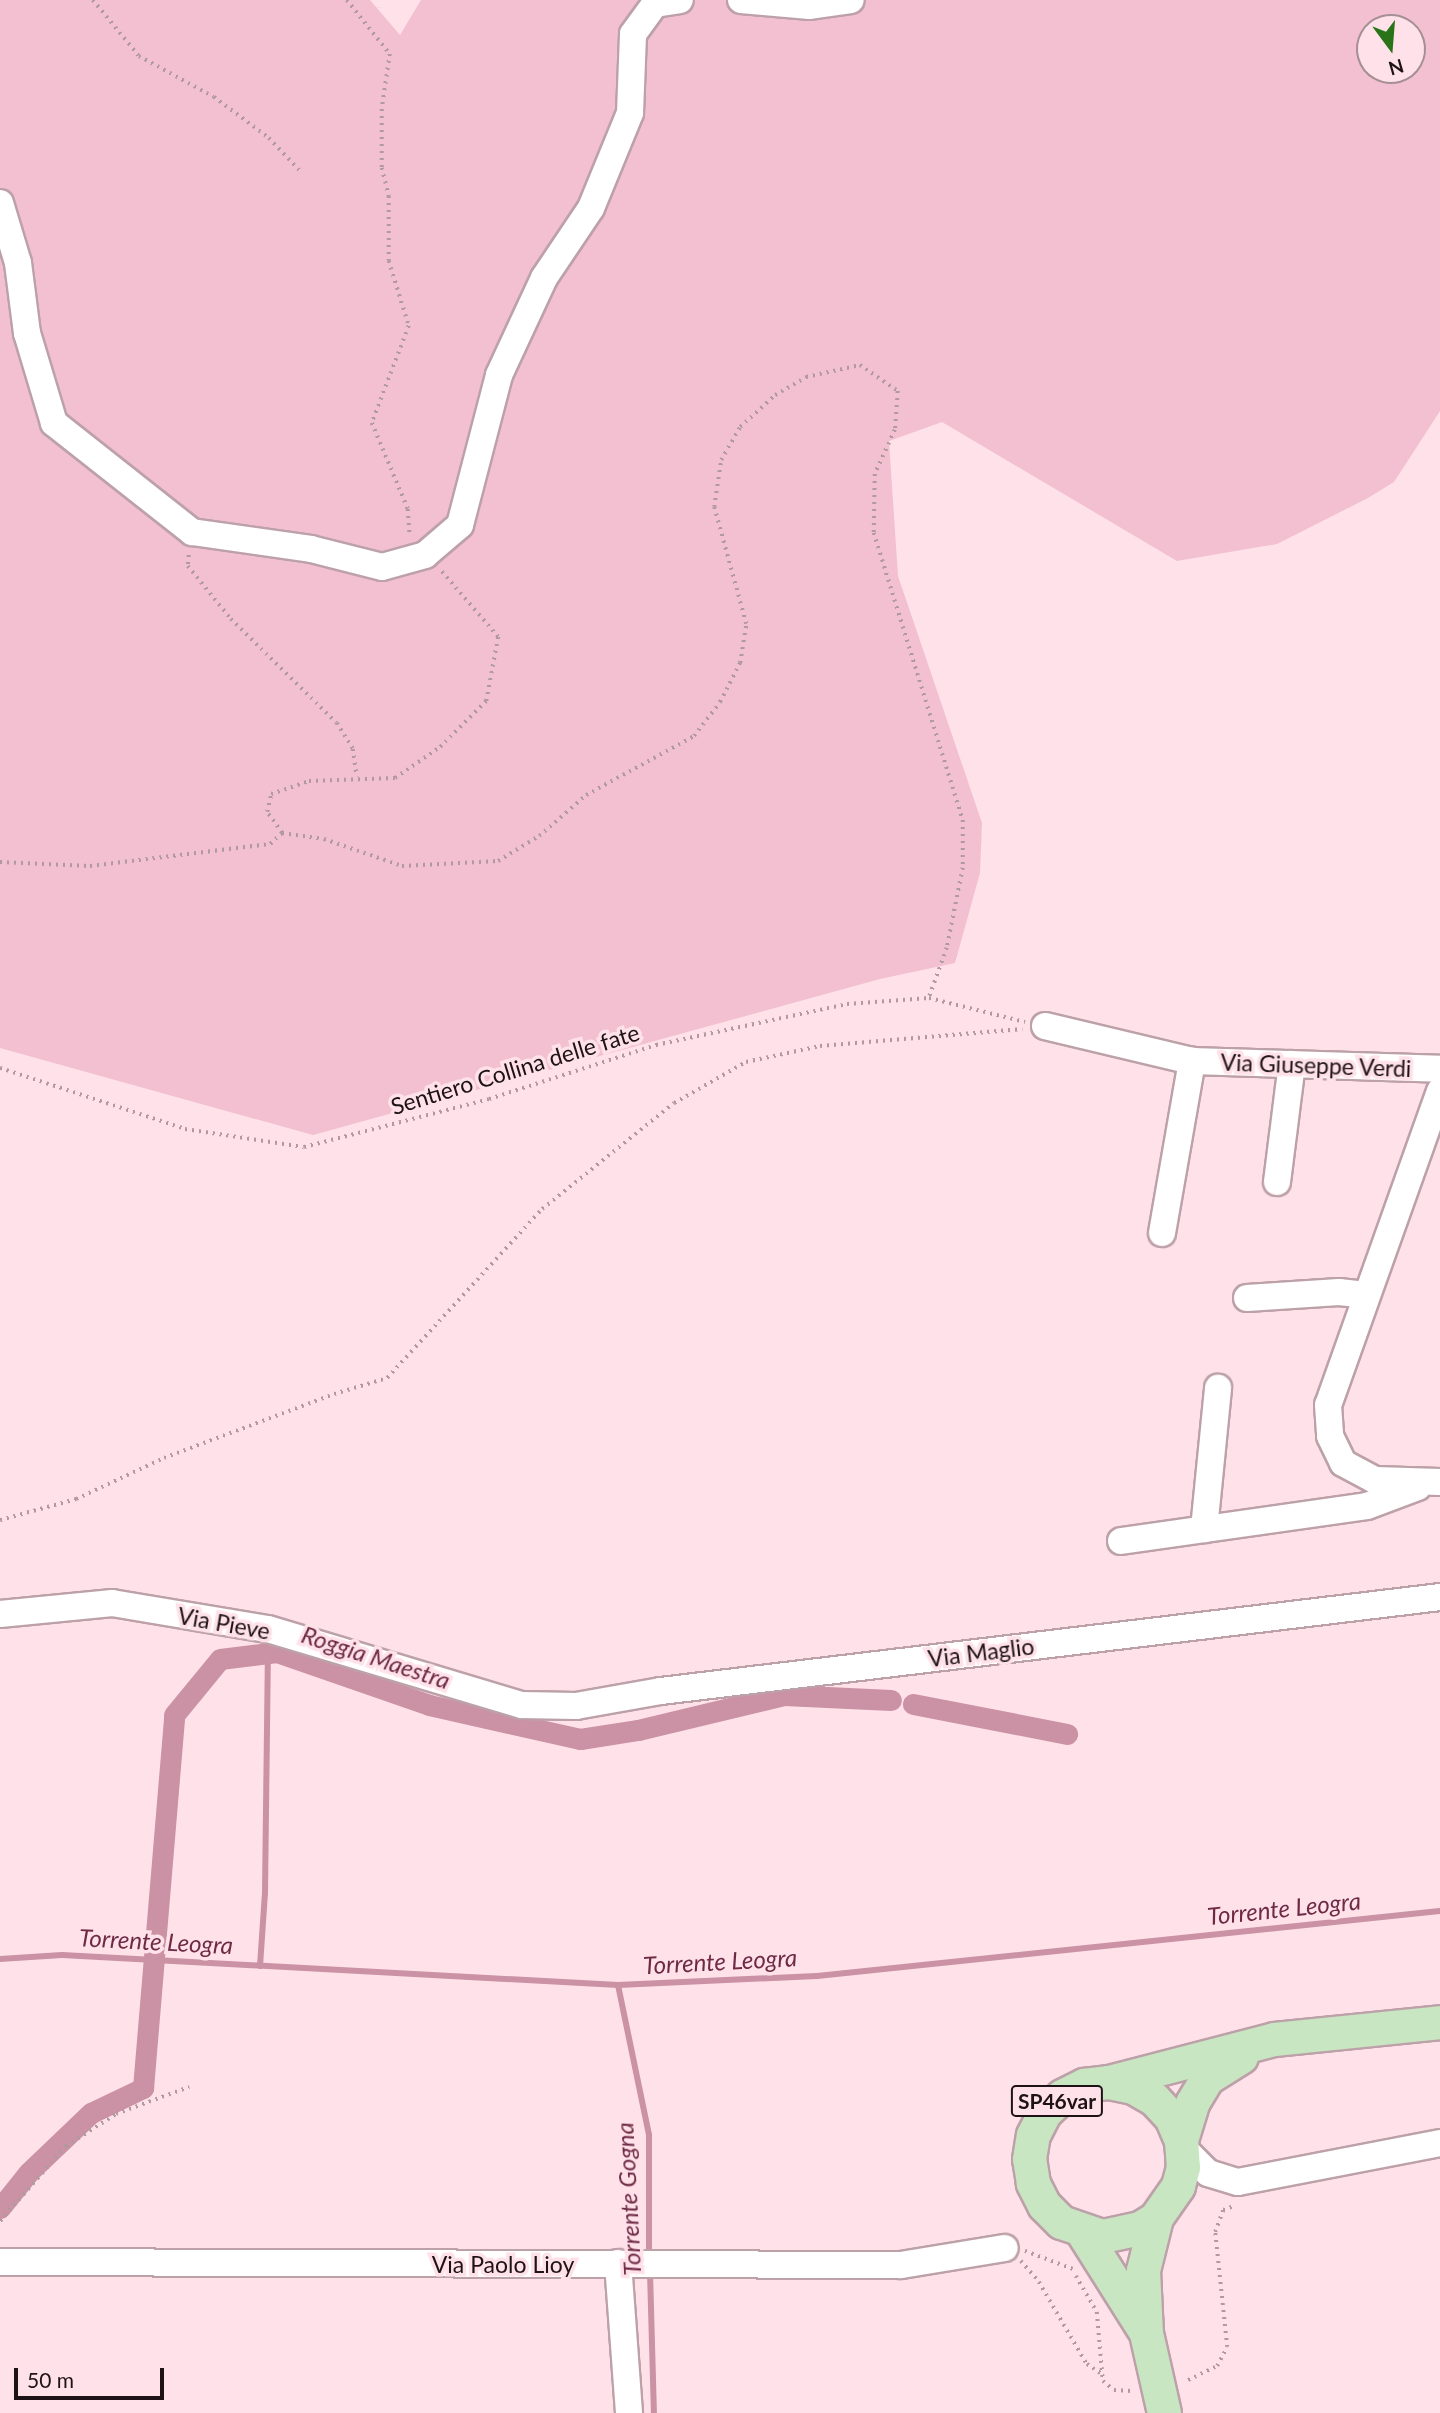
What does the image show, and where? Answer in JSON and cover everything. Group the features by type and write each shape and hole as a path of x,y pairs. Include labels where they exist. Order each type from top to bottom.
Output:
{"main road":[{"name":"SP46var","path":"1146,2333 1083,2233 1061,2222 1044,2205 1033,2183 1029,2159 1033,2135 1044,2113 1062,2096 1084,2085 1109,2082 1274,2039 1440,2022"},
{"name":"SP46var","path":"1164,2413 1146,2333 1143,2270 1156,2218 1178,2186 1181,2143 1192,2103 1207,2078 1224,2064 1321,2036"},
{"name":"SP46var","path":"1109,2082 1133,2087 1154,2099 1171,2117 1181,2143"},
{"path":"1083,2233 1122,2234 1156,2218"}],"street":[{"path":"0,203 18,263 27,333 54,424 192,533 311,549 382,567 425,555 460,525 499,375 544,278 591,208 630,113 633,34 655,4 680,0"},
{"path":"741,0 810,6 850,0"},
{"name":"Via Giuseppe Verdi","path":"1045,1027 1192,1061 1440,1069"},
{"name":"Via Giuseppe Verdi","path":"1162,1233 1192,1061"},
{"path":"1277,1182 1292,1064"},
{"path":"1438,1482 1375,1480 1343,1463 1330,1436 1328,1405 1440,1091"},
{"path":"1247,1298 1339,1292 1366,1295"},
{"path":"1204,1529 1218,1388"},
{"path":"1121,1541 1367,1506 1438,1482"},
{"name":"Via Maglio","path":"522,1704 576,1706 661,1691 1440,1597"},
{"name":"Via Pieve","path":"0,1614 113,1603 268,1629 522,1704"},
{"path":"1181,2143 1209,2173 1238,2182 1440,2143"},
{"name":"Via Paolo Lioy","path":"0,2262 901,2265 1006,2248"},
{"path":"627,2263 629,2413"}],"path":[{"path":"93,0 139,56 214,97 270,138 302,173"},
{"path":"347,0 390,54 381,156 389,196 389,261 409,326 372,423 408,509 407,531 425,555 477,609 498,637 486,701 440,747 395,778 357,777 309,781 271,793 267,812 282,833 324,839 402,866 498,861 539,836 586,796 694,736 720,702 740,663 746,624 714,507 721,460 740,427 775,395 806,377 860,365 898,391 895,430 875,474 874,533 963,820 962,867 947,948 929,998"},
{"path":"192,533 188,566 231,619 337,723 354,749 357,777"},
{"path":"0,862 90,866 270,844 282,833"},
{"name":"Sentiero Collina delle fate","path":"0,1068 185,1129 304,1147 489,1099 656,1045 847,1004 929,998 1045,1027"},
{"path":"0,1520 76,1499 164,1458 387,1378 542,1209 674,1103 746,1062 820,1046 1045,1027"},
{"path":"0,2221 66,2146 116,2114 189,2087"},
{"path":"1188,2380 1217,2366 1227,2347 1215,2232 1223,2210 1242,2203"},
{"path":"1006,2248 1039,2282 1087,2364 1102,2374"},
{"path":"1006,2248 1072,2268 1097,2312 1103,2381 1114,2390 1130,2392"}],"shaded area":[{"path":"0,0 370,0 400,35 421,0 1440,0 1440,411 1394,482 1277,544 1177,561 942,422 889,441 898,576 982,823 980,873 955,963 880,979 313,1135 0,1048"}],"waterway":[{"path":"260,1966 265,1892 268,1652"},
{"name":"Roggia Maestra","path":"0,2208 29,2172 91,2113 143,2088 174,1715 220,1659 277,1652 429,1705 580,1739 638,1730 784,1695 891,1700"},
{"name":"Roggia Maestra","path":"913,1704 1067,1734"},
{"name":"Torrente Leogra","path":"0,1959 62,1955 618,1985 817,1976 1440,1911"},
{"name":"Torrente Gogna","path":"618,1985 649,2135 649,2257"},
{"name":"Torrente Gogna","path":"650,2272 654,2413"}]}
